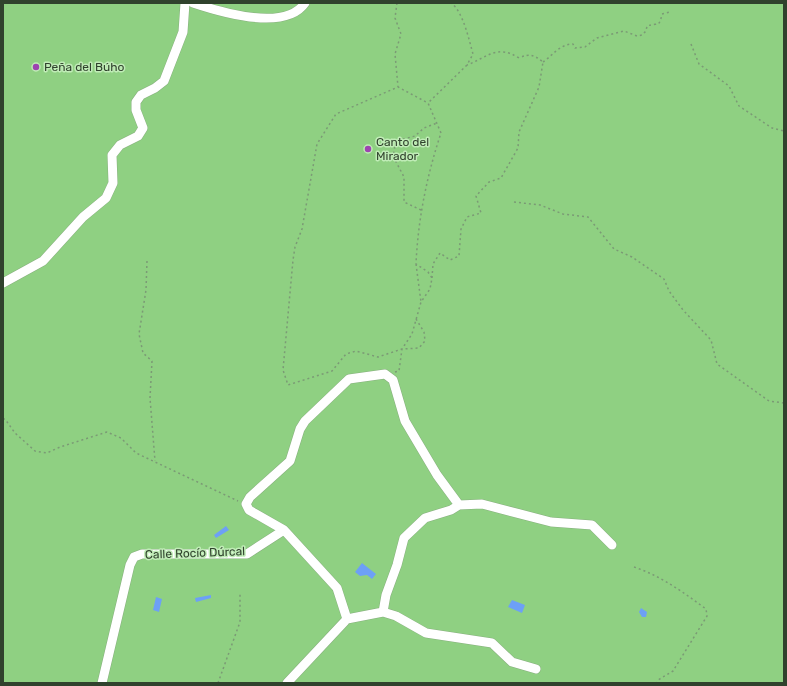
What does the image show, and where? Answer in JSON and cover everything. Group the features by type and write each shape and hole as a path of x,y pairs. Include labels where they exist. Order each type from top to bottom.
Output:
{"street":[{"path":"3,283 43,261 82,217 106,198 113,183 112,155 120,145 138,136 143,128 136,110 136,102 140,95 155,88 164,81 183,32 185,3"},
{"path":"193,3 222,13 246,18 276,17 295,12 305,3"},
{"path":"347,619 337,588 284,530 249,510 246,504 250,497 290,461 300,429 305,421 349,379 385,374 393,380 405,421 437,475 459,505"},
{"path":"383,612 386,595 397,565 404,538 425,518 451,510 459,505 482,504 551,522 592,525 612,545"},
{"name":"Calle Rocío Dúrcal","path":"102,683 130,565 134,557 142,554 247,554 284,530"},
{"path":"287,683 347,619 383,612 396,616 426,633 492,643 512,662 536,669"}],"path":[{"path":"376,3 389,3"},
{"path":"398,3 395,18 401,34 395,54 398,87"},
{"path":"428,103 467,65 473,54 466,27 454,5 451,3"},
{"path":"385,374 399,371 402,350 412,334 421,302 430,289 433,264 440,253 450,260 459,256 461,229 467,217 480,213 476,196 489,182 501,178 518,148 519,132 539,87 543,62 560,47 567,44 573,44 575,48 585,47 598,38 624,31 637,36 642,35 646,31 647,26 659,24 662,20 662,14 670,12"},
{"path":"691,44 699,64 730,86 739,106 772,128 784,131"},
{"path":"467,65 481,60 491,52 500,51 509,52 519,58 525,55 533,54 543,62"},
{"path":"398,87 428,103 441,132 431,164 421,210 416,264 421,302"},
{"path":"398,87 336,114 317,144 302,229 295,247 287,311 283,370 288,385 332,371 346,354 356,351 378,357 402,350 419,348 425,341 424,332 416,319"},
{"path":"421,210 404,202 404,177 393,156 396,141 415,136 424,128 437,123"},
{"path":"514,202 540,206 563,214 588,217 614,249 632,257 664,279 669,291 683,310 711,340 717,364 769,401 784,403"},
{"path":"147,261 146,290 138,334 144,353 152,362 150,398 155,461"},
{"path":"416,264 428,272 432,278"},
{"path":"3,419 6,419 15,433 35,451 47,453 60,446 107,432 121,438 136,453 246,504"},
{"path":"634,567 645,571 678,589 706,609 707,616 673,671 658,680 657,683"},
{"path":"218,683 240,622 240,594"}],"green space":[{"path":"3,3 784,3 784,683 3,683"}],"water":[{"path":"226,526 229,530 216,538 214,535"},
{"path":"362,563 376,574 372,579 367,575 360,576 355,572"},
{"path":"211,595 211,598 196,602 195,598"},
{"path":"156,597 162,599 159,612 153,610"},
{"path":"512,600 525,605 522,613 508,607"},
{"path":"641,608 647,612 646,617 642,617 639,612"}],"place":[{"name":"Peña del Búho","path":"36,67"},
{"name":"Canto del Mirador","path":"368,149"}]}
